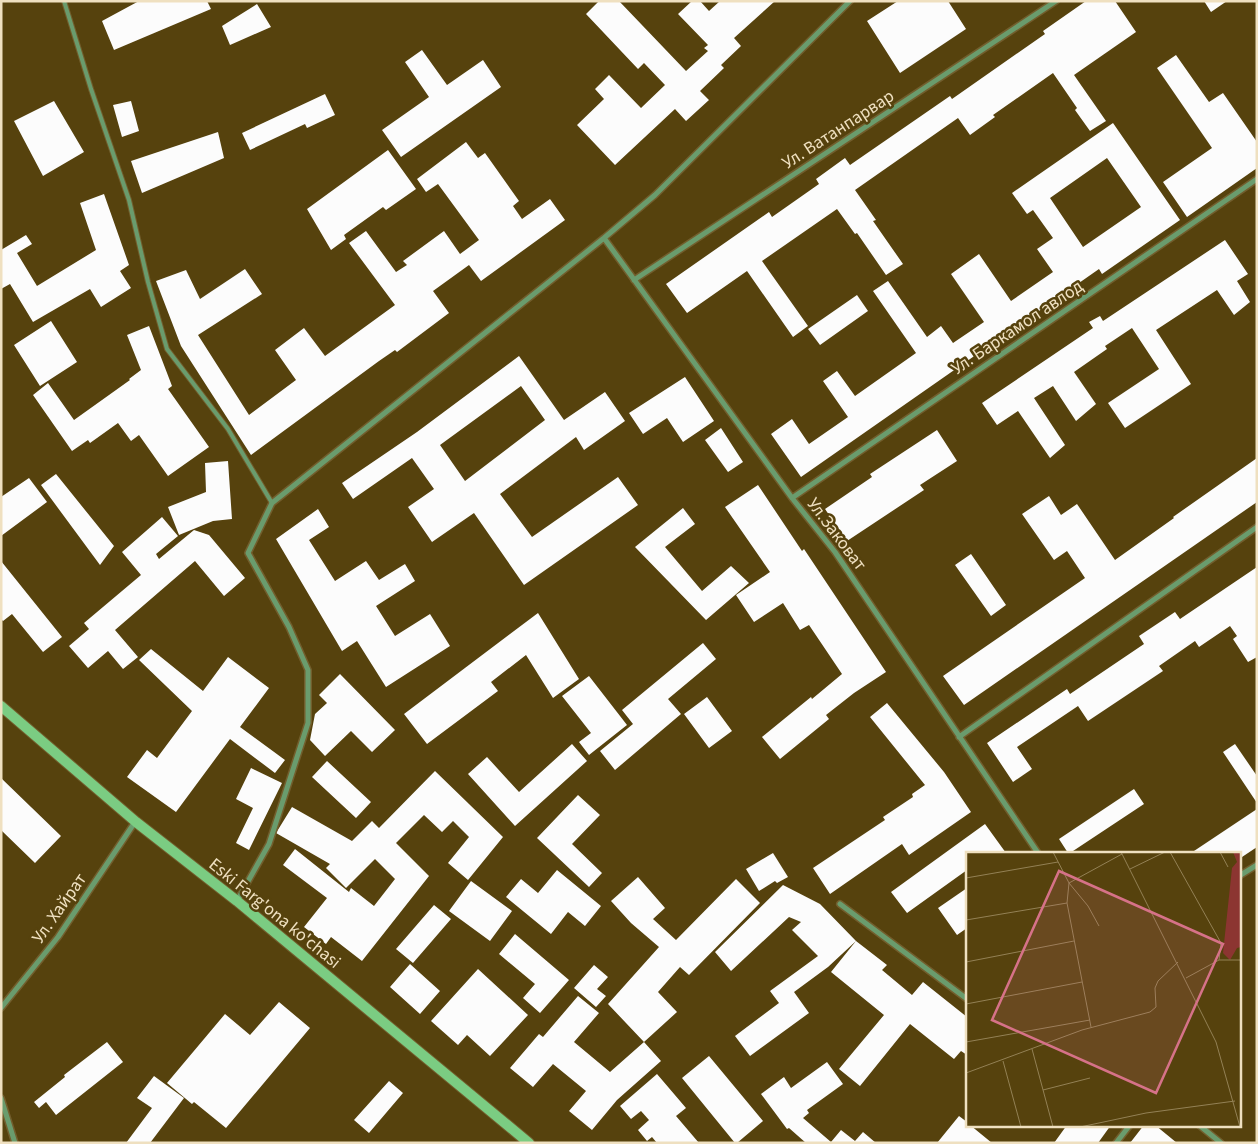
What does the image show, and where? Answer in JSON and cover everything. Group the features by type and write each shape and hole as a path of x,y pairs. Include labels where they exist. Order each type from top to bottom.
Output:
{"main road":[{"name":"Eski Farg'ona ko'chasi","path":"1,706 136,822 237,901 529,1143"}],"street":[{"path":"237,901 270,844 308,723 308,670 289,627 248,553 272,503 655,196 850,1"},
{"name":"Ул. Ватанпарвар","path":"634,280 1056,1"},
{"name":"Ул. Баркамол авлод","path":"792,498 1257,179"},
{"name":"Ул.Заковат","path":"604,238 792,498 835,552 1037,852"},
{"path":"959,737 1257,527"},
{"name":"Ул. Хайрат","path":"1,1008 58,937 136,822"},
{"path":"1240,875 1257,865"},
{"path":"840,904 966,998"},
{"path":"1,1098 15,1143"},
{"path":"1116,1143 1129,1126"},
{"path":"1200,1126 1221,1143"}],"lane":[{"path":"64,1 129,200 148,282 167,349 228,429 272,503"}],"building":[{"path":"139,1 207,1 211,9 114,50 102,21"},
{"path":"599,1 619,1 686,71 708,51 704,48 708,45 678,14 692,1 700,1 709,11 720,1 775,1 734,38 741,46 721,65 724,68 700,91 709,100 686,121 675,109 615,165 577,125 604,99 595,89 609,75 641,108 665,85 644,63 638,69 586,14"},
{"path":"898,1 948,1 966,29 900,73 867,21"},
{"path":"1086,1 1115,1 1136,32 1074,75 1106,121 1090,131 1053,73 993,115 995,117 970,135 958,118 855,190 876,220 873,221 903,264 886,275 857,233 855,234 837,209 762,261 808,326 793,337 747,271 687,313 666,284 769,212 772,217 819,184 816,179 845,158 850,165 950,96 952,99 1045,34 1043,31"},
{"path":"1204,1 1227,1 1211,12"},
{"path":"257,4 271,27 230,45 222,26"},
{"path":"422,50 447,85 483,60 501,87 401,157 382,130 429,97 405,62"},
{"path":"1176,55 1209,102 1223,93 1257,142 1257,168 1187,217 1163,182 1212,148 1157,68"},
{"path":"325,94 335,115 307,128 305,124 250,150 242,133"},
{"path":"54,101 84,152 43,176 14,121"},
{"path":"131,101 139,131 122,137 113,105"},
{"path":"1113,123 1180,220 1102,274 1099,269 801,477 771,434 792,419 809,444 848,417 823,381 837,371 855,396 916,353 873,291 888,281 927,337 941,326 953,343 984,322 951,274 979,254 1011,301 1053,272 1037,249 1053,238 1033,210 1027,214 1012,193","holes":["1107,158 1141,207 1083,247 1050,198"]},
{"path":"218,132 224,158 142,193 131,161"},
{"path":"466,142 478,158 485,153 519,201 513,206 522,219 550,199 565,220 481,281 469,265 433,291 449,313 397,352 395,350 379,361 251,455 181,346 156,281 186,270 200,299 245,269 262,294 198,335 249,415 296,380 275,350 304,328 325,356 395,305 349,243 366,231 396,272 407,265 403,261 444,231 460,254 479,240 438,184 426,192 417,179"},
{"path":"388,150 416,189 386,210 383,207 344,235 346,239 331,250 307,209"},
{"path":"104,194 129,265 120,271 131,288 101,307 90,289 33,322 10,284 1,289 1,250 26,235 32,244 17,253 37,286 96,250 80,203"},
{"path":"1225,240 1248,274 1237,281 1250,302 1234,315 1217,290 1156,330 1191,384 1125,428 1108,403 1159,369 1132,328 1105,346 1107,349 1074,372 1096,404 1076,421 1053,386 1034,398 1065,445 1050,458 1018,411 997,425 982,403 1093,328 1089,322 1100,316 1103,321"},
{"path":"857,295 868,311 820,345 808,329"},
{"path":"51,321 77,362 40,386 14,345"},
{"path":"149,326 172,386 168,389 209,447 168,476 139,435 131,441 118,423 90,443 88,440 72,451 33,395 48,383 74,420 141,370 127,335"},
{"path":"519,356 564,420 605,392 625,421 584,450 576,437 500,494 532,537 618,477 638,505 524,585 474,513 432,542 408,507 434,489 412,458 353,499 342,483 417,432","holes":["521,386 545,420 465,481 440,445"]},
{"path":"685,377 714,421 683,442 667,418 643,434 629,413"},
{"path":"721,428 743,462 728,472 705,440"},
{"path":"937,430 957,461 920,485 924,490 847,541 825,509 872,477 870,474"},
{"path":"1257,458 1257,502 964,705 943,676 1085,578 1067,551 1054,560 1022,514 1049,496 1061,515 1077,504 1115,560"},
{"path":"228,461 232,519 213,521 179,535 168,507 206,492 205,463"},
{"path":"56,474 114,546 100,565 41,485"},
{"path":"29,478 47,502 1,536 1,497"},
{"path":"758,485 802,551 804,549 886,672 854,693 826,715 829,719 780,759 762,737 842,674 809,625 800,630 783,603 754,622 736,595 770,572 725,507"},
{"path":"683,508 695,524 665,547 702,591 731,566 749,583 706,620 635,547"},
{"path":"318,509 329,527 309,540 335,581 366,561 379,580 405,564 415,581 376,606 395,636 430,614 450,646 386,687 357,641 342,651 276,539"},
{"path":"162,517 178,536 156,554 159,559 194,530 209,535 245,578 224,596 195,561 115,630 138,657 123,669 108,651 88,668 69,646 89,629 84,623 141,575 122,552"},
{"path":"971,554 1006,605 991,616 955,565"},
{"path":"1,561 62,637 43,652 12,614 3,621 1,619"},
{"path":"1257,567 1257,657 1248,662 1233,639 1237,636 1230,626 1199,647 1195,641 1159,666 1163,671 1088,721 1078,706 1017,747 1032,769 1013,782 987,743 1067,689 1070,694 1144,644 1139,636 1175,612 1180,619"},
{"path":"538,613 579,679 553,698 526,655 491,682 498,691 427,744 404,714"},
{"path":"703,643 716,659 668,699 681,714 615,770 600,751 633,724 622,710"},
{"path":"151,649 203,691 228,657 269,688 240,727 285,760 275,773 230,739 176,812 127,777 147,750 157,758 192,711 139,660"},
{"path":"340,674 395,730 372,752 351,731 325,756 310,740 315,714 327,703 319,695"},
{"path":"589,676 627,725 589,755 579,742 591,733 562,696"},
{"path":"707,697 732,731 709,748 684,714"},
{"path":"887,703 944,772 971,812 909,855 902,844 830,894 813,868 885,820 883,817 913,797 912,794 925,785 870,717"},
{"path":"572,744 587,761 515,826 468,774 487,757 519,792"},
{"path":"1235,744 1257,776 1257,803 1223,752"},
{"path":"327,761 371,802 356,818 312,777"},
{"path":"251,768 282,783 249,850 236,843 253,808 236,799"},
{"path":"435,771 503,837 468,880 448,863 469,837 453,821 442,832 424,815 396,843 429,876 362,961 331,937 326,944 304,927 327,898 283,865 295,849 349,892 351,888 374,906 395,879 375,859 346,888 326,868 330,864 276,833 292,807 352,841 372,821 379,828"},
{"path":"1,778 61,836 35,863 1,830"},
{"path":"1134,789 1144,804 1072,852 1067,852 1059,839"},
{"path":"578,795 600,815 572,844 602,873 589,887 537,838"},
{"path":"1257,809 1257,847 1240,858 1240,852 1192,852"},
{"path":"985,824 1005,852 966,852 966,871 907,913 891,892"},
{"path":"773,853 788,877 777,883 775,881 759,891 746,869"},
{"path":"557,870 601,906 585,926 568,912 551,934 506,897 521,879 538,893"},
{"path":"638,877 665,908 653,919 676,940 736,879 760,903 689,975 680,967 658,992 677,1012 644,1042 608,1004 659,947 631,923 611,901"},
{"path":"471,881 512,911 490,941 449,911"},
{"path":"783,885 820,904 856,941 828,967 794,992 809,1013 750,1056 735,1036 779,1003 770,991 818,956 792,930 801,922 789,917 731,971 715,952"},
{"path":"966,889 966,929 957,935 938,908"},
{"path":"434,905 451,919 413,963 396,949"},
{"path":"515,934 569,980 540,1013 523,998 535,984 499,954"},
{"path":"856,941 887,965 882,970 912,995 923,982 966,1016 966,1054 961,1051 954,1059 910,1024 860,1086 839,1069 884,1015 831,972"},
{"path":"410,964 440,991 420,1014 390,987"},
{"path":"594,965 608,977 597,989 606,996 596,1007 574,988"},
{"path":"478,969 528,1015 490,1056 467,1035 458,1045 431,1021"},
{"path":"578,996 599,1013 574,1042 610,1072 644,1042 661,1061 617,1100 592,1130 569,1111 586,1091 553,1064 533,1087 510,1068 539,1034 543,1037"},
{"path":"279,1002 310,1028 226,1128 194,1102 192,1104 167,1083 225,1014 250,1035"},
{"path":"107,1042 123,1062 56,1115 46,1102 39,1108 34,1102 65,1077 64,1075"},
{"path":"709,1056 763,1121 737,1143 735,1143 682,1078"},
{"path":"827,1062 843,1084 807,1110 809,1113 803,1118 831,1142 841,1130 855,1141 863,1132 876,1143 806,1143 789,1128 787,1129 761,1094 784,1077 791,1088"},
{"path":"657,1074 686,1108 676,1116 699,1143 657,1143 652,1137 647,1141 638,1130 649,1120 641,1111 631,1119 620,1106"},
{"path":"154,1076 184,1098 150,1143 126,1143 152,1108 137,1098"},
{"path":"389,1081 403,1093 369,1133 354,1120"},
{"path":"959,1116 966,1121 966,1126 971,1126 992,1143 937,1143"},
{"path":"1066,1126 1110,1126 1098,1143 1054,1143"},
{"path":"1143,1126 1156,1126 1177,1143 1130,1143"}]}
